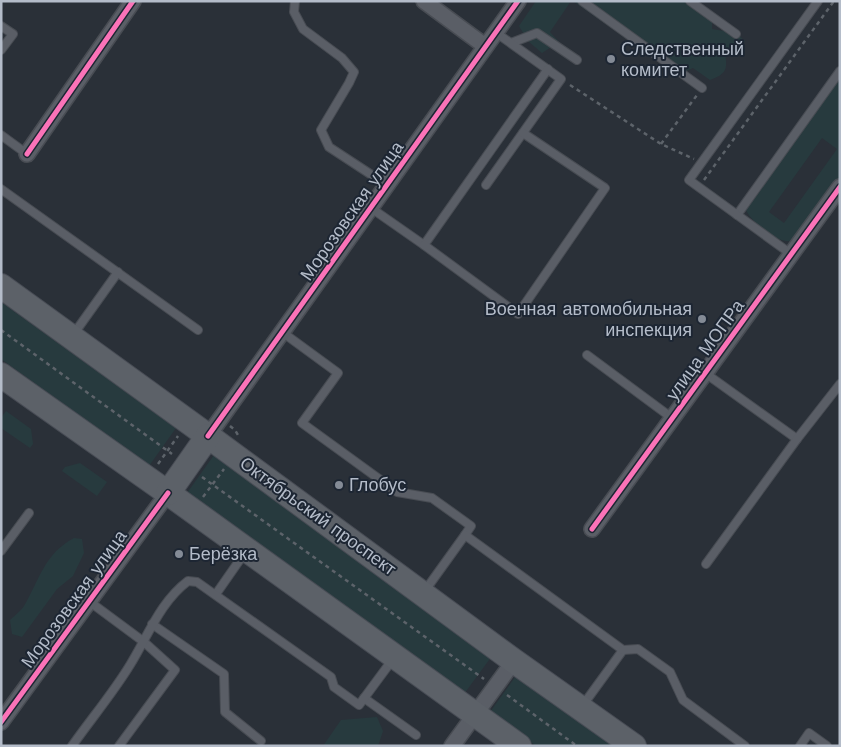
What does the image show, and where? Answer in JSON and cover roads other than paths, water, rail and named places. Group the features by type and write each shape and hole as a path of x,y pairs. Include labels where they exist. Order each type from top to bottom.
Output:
{"main road":[{"name":"Октябрьский проспект","path":"1,286 72,337 219,431 423,593 514,661 634,746"},
{"path":"1,375 519,746"},
{"name":"Морозовская улица","path":"168,493 189,463 219,431"}],"street":[{"path":"27,154 133,1"},
{"path":"424,1 485,46"},
{"name":"Морозовская улица","path":"219,431 282,332 518,1"},
{"name":"улица МОПРа","path":"592,529 840,187"},
{"name":"Морозовская улица","path":"1,722 168,493"},
{"path":"452,746 514,661"}],"lane":[{"path":"295,1 294,12 303,28 342,58 354,72 321,130 329,147 387,185"},
{"path":"582,1 702,88"},
{"path":"690,1 736,34"},
{"path":"791,254 689,180 818,1"},
{"path":"1,26 13,34 1,50"},
{"path":"486,184 561,79 495,32"},
{"path":"511,44 538,33 576,60"},
{"path":"424,245 548,69"},
{"path":"737,215 840,71"},
{"path":"371,208 518,314 605,188 523,133"},
{"path":"1,134 27,154"},
{"path":"1,189 198,330"},
{"path":"72,337 118,272"},
{"path":"282,332 338,373 302,423 397,492 432,498 472,526 423,593"},
{"path":"587,355 672,418"},
{"path":"705,373 797,439"},
{"path":"706,564 797,439 840,384"},
{"path":"1,551 29,513"},
{"path":"465,535 623,650 638,649 670,672 683,700 745,746"},
{"path":"216,594 247,550"},
{"path":"72,746 129,667 152,624 178,589 188,581 198,582 216,594 331,677 334,687 359,705 394,656"},
{"path":"90,602 144,642 175,670 119,746"},
{"path":"152,624 224,674 226,712 261,741"},
{"path":"580,708 623,650"},
{"path":"364,698 416,735"},
{"path":"800,746 809,733 827,746"}],"place":[{"name":"Следственный комитет","path":"611,59"},
{"name":"Военная автомобильная инспекция","path":"702,319"},
{"name":"Глобус","path":"339,485"},
{"name":"Берёзка","path":"179,554"}]}
